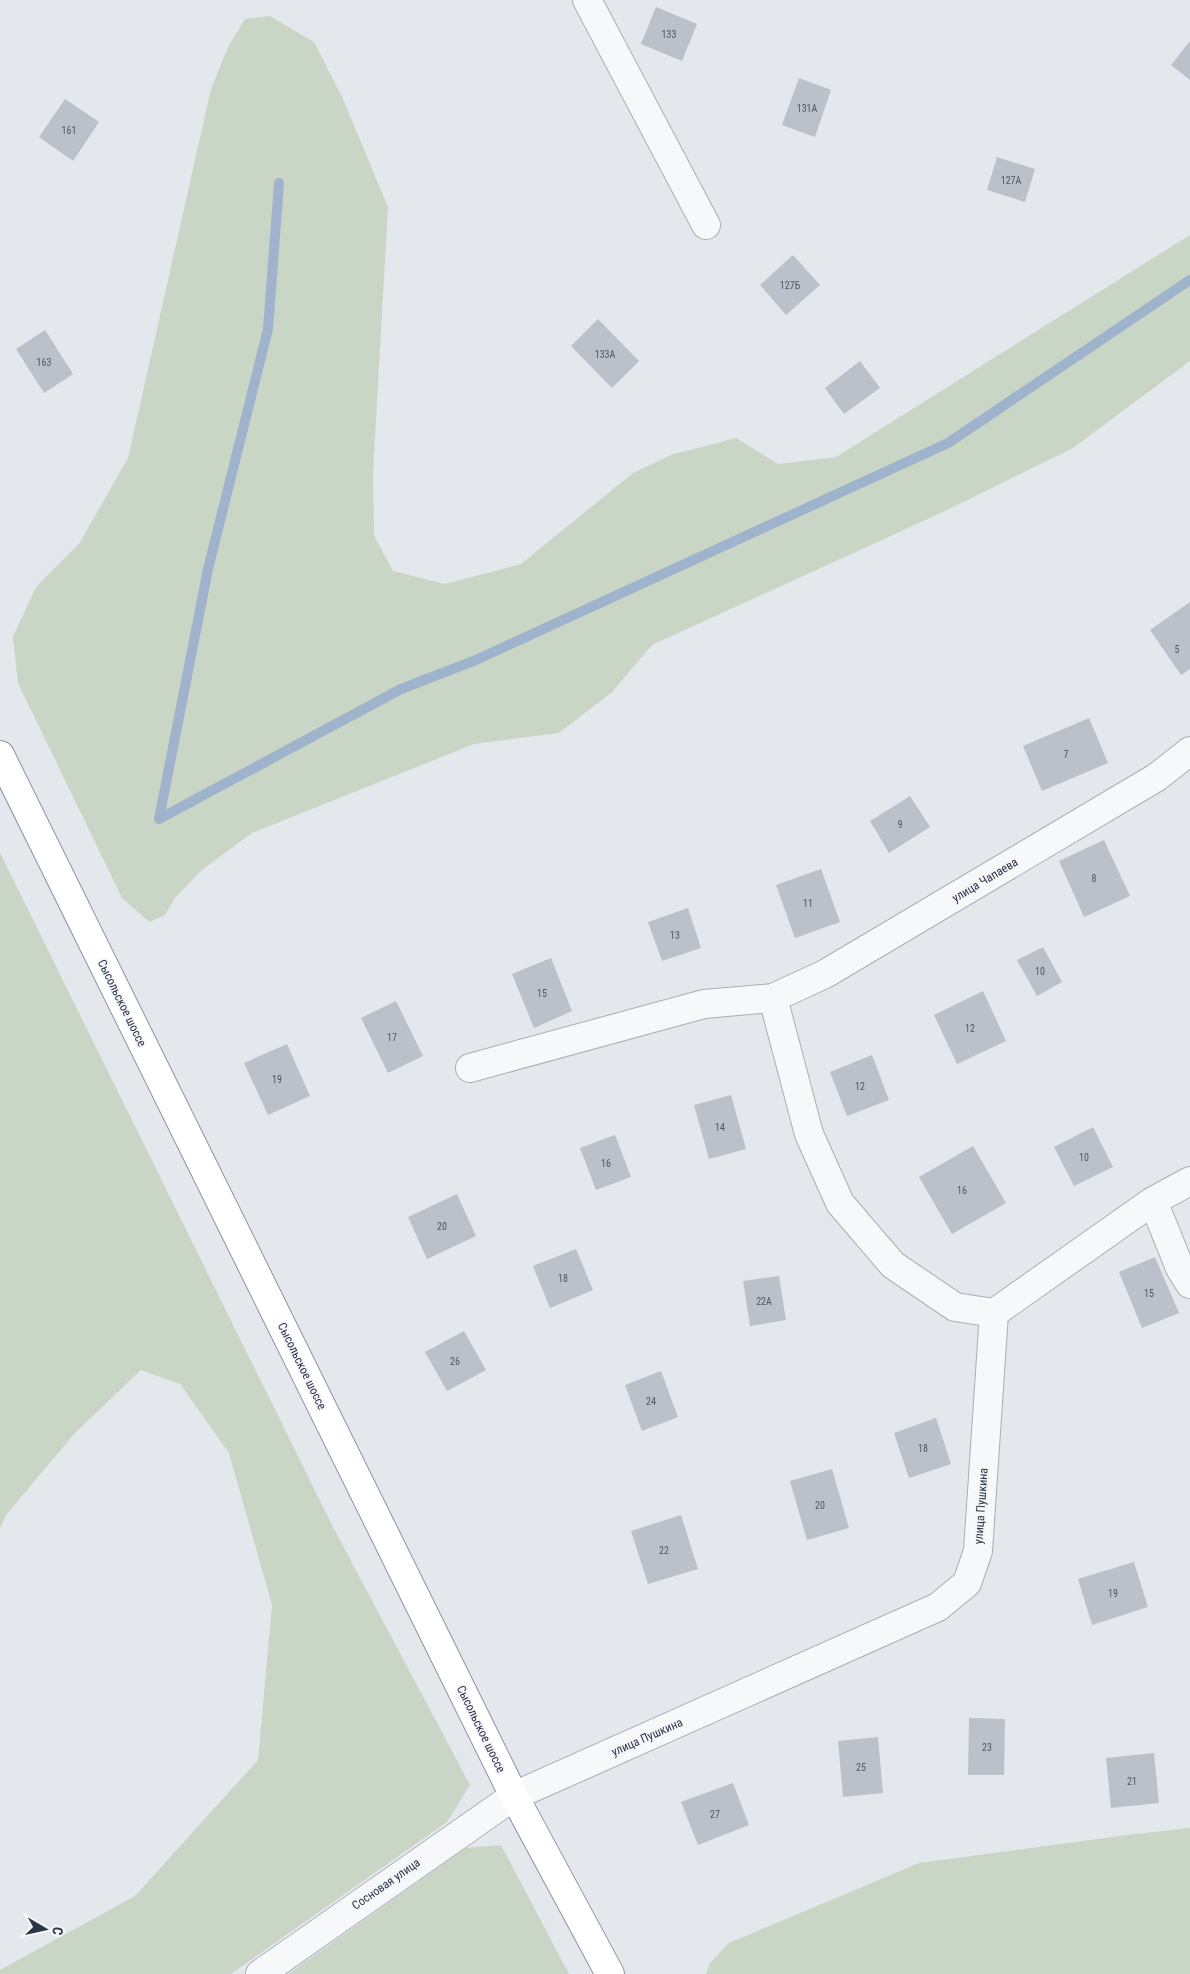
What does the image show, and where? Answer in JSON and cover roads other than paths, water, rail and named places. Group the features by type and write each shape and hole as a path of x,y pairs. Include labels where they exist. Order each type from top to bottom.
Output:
{"highway":[{"name":"Сысольское шоссе","path":"0,755 514,1796 610,1974"}],"street":[{"path":"587,0 706,225"},
{"name":"улица Чапаева","path":"470,1068 704,1004 773,998 825,974 1157,777 1190,751"},
{"path":"773,998 809,1134 840,1203 893,1265 954,1306 994,1313 1153,1201 1190,1181"},
{"path":"1153,1201 1180,1268 1190,1284"},
{"name":"улица Пушкина","path":"514,1796 938,1607 967,1583 978,1551 994,1313"},
{"name":"Сосновая улица","path":"260,1974 514,1796"}],"waterway":[{"path":"159,819 208,569 268,329 279,183"},
{"path":"159,819 401,689 476,660 948,443 1190,280"}]}
